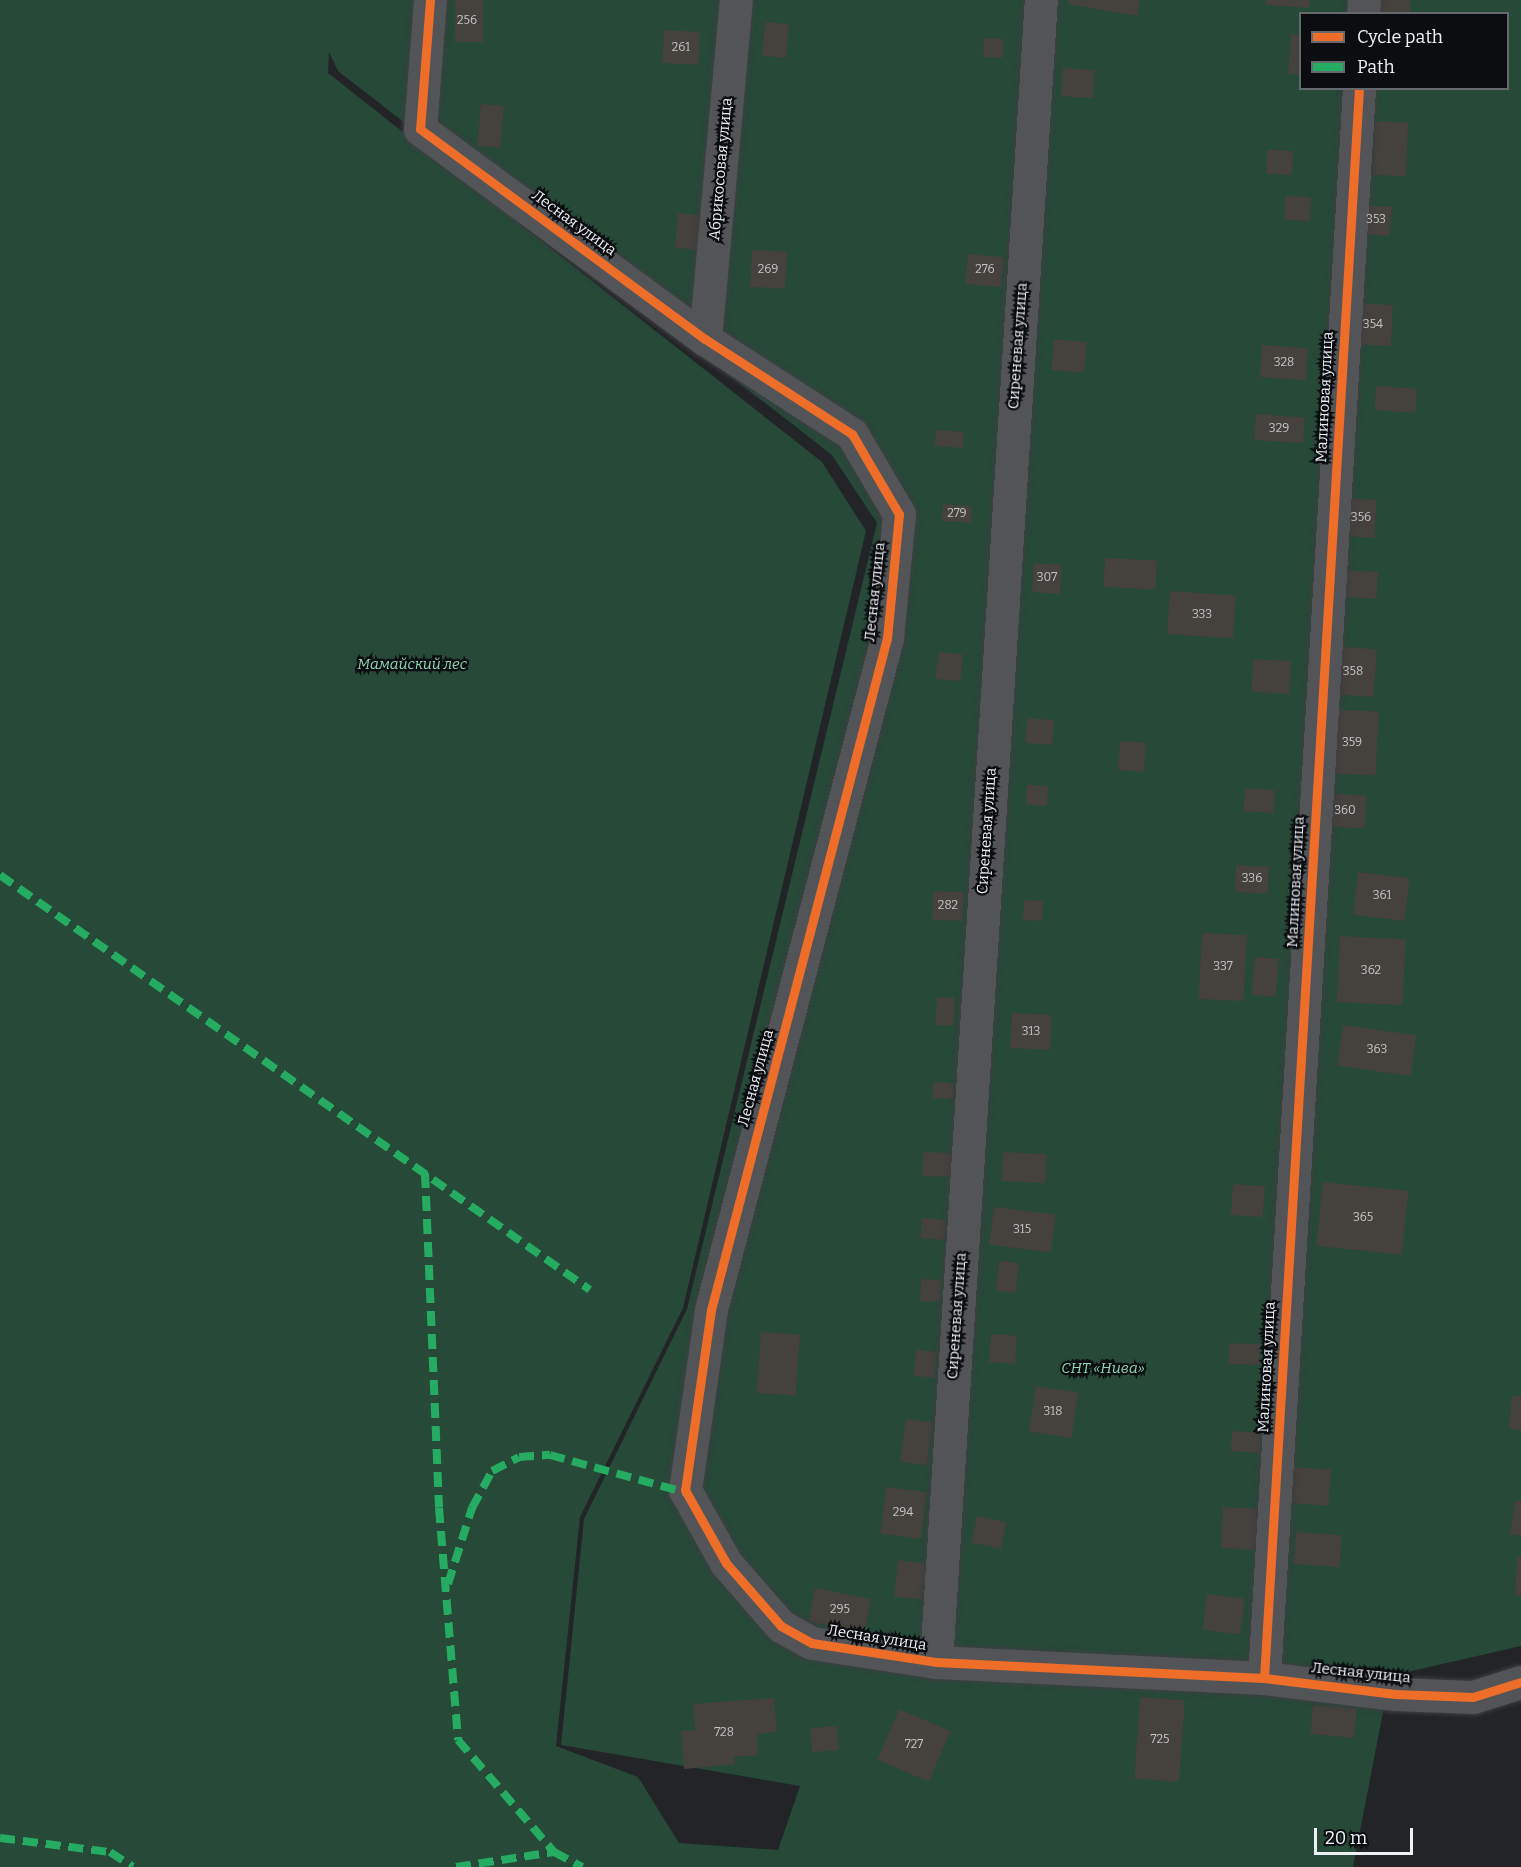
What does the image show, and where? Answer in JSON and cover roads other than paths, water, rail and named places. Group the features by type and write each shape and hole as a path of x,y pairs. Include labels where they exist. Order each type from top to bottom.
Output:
{"street":[{"name":"Лесная улица","path":"430,0 420,129 705,339 852,434 899,514 887,638 711,1310 685,1490 726,1563 781,1626 812,1643 936,1662 1264,1678 1395,1694 1473,1697 1521,1682"},
{"name":"Абрикосовая улица","path":"705,339 736,0"},
{"name":"Сиреневая улица","path":"936,1662 1041,0"},
{"name":"Малиновая улица","path":"1264,1678 1359,90"}],"park label":[{"name":"Мамайский лес","path":"412,665"},
{"name":"СНТ «Нива»","path":"1103,1369"}]}
